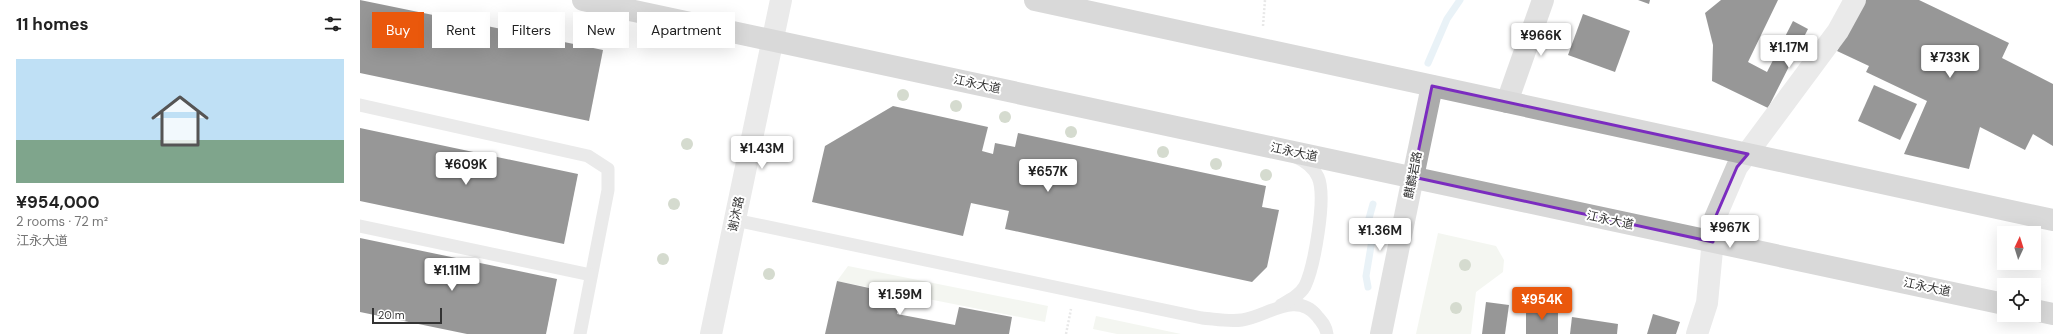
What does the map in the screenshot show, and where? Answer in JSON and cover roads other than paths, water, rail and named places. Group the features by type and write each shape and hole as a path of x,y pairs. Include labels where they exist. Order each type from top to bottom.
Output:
{"main road":[{"name":"江永大道","path":"583,0 1997,303"},
{"path":"1035,0 2053,220"},
{"path":"1507,102 1543,0"},
{"name":"麒麟岩路","path":"1381,334 1432,86"},
{"path":"2041,311 2053,314"}],"street":[{"name":"谢沐路","path":"710,334 781,0"},
{"path":"1697,334 1707,303 1715,218 1737,167 1838,31 1855,0"}],"lane":[{"path":"360,105 588,156 608,169 608,190 580,334"},
{"path":"735,220 1202,318 1227,321 1243,320 1255,317 1280,306 1296,297 1304,287 1320,219 1321,195 1318,178 1308,164 1297,157 1274,148"},
{"path":"360,226 591,275"},
{"path":"1280,306 1294,305 1312,310 1326,328 1327,334"}],"waterway":[{"path":"1428,63 1447,19 1460,0"},
{"path":"1368,287 1366,276 1372,240 1368,222 1373,204"}]}
